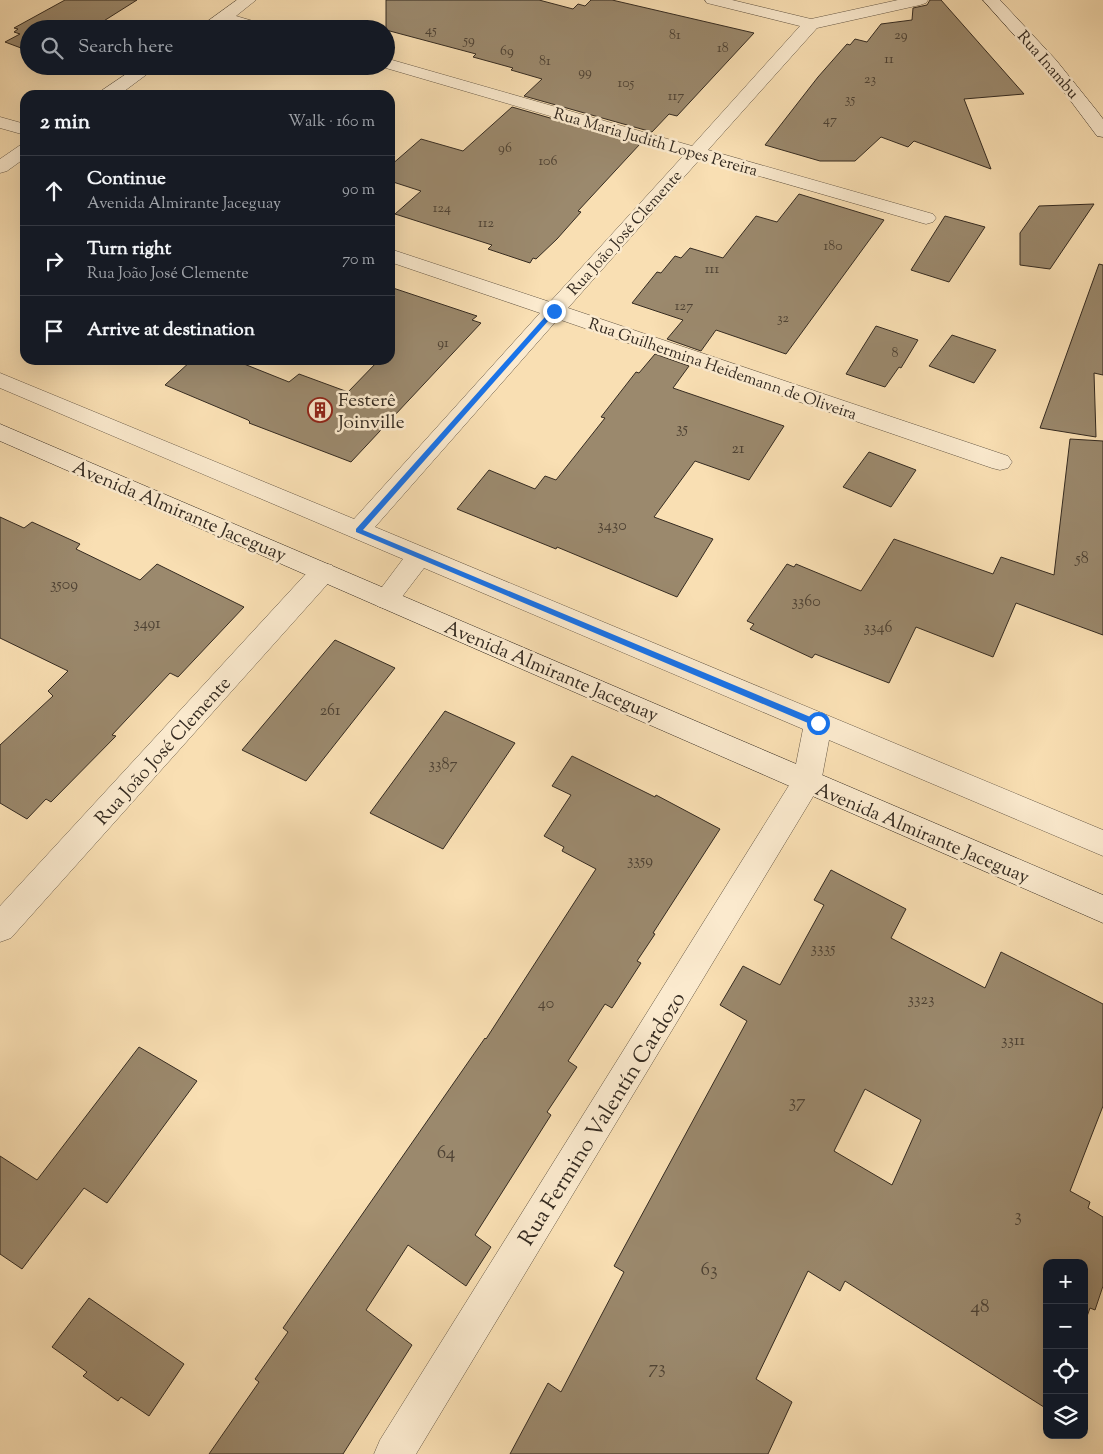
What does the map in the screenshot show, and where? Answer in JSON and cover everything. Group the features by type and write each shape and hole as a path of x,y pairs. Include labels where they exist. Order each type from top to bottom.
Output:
{"street":[{"path":"219,20 248,0"},
{"path":"713,0 811,24 920,0"},
{"name":"Rua Inambu","path":"991,0 1063,80 1103,132"},
{"path":"223,17 233,20"},
{"name":"Rua João José Clemente","path":"358,530 811,24"},
{"name":"Rua Maria Judith Lopes Pereira","path":"395,67 926,218"},
{"path":"114,90 137,75"},
{"path":"0,122 20,128"},
{"path":"0,167 20,153"},
{"name":"Rua Guilhermina Heidemann de Oliveira","path":"395,257 1000,462"},
{"path":"0,380 1103,843"},
{"name":"Avenida Almirante Jaceguay","path":"0,432 1103,909"},
{"path":"386,599 420,556"},
{"name":"Rua João José Clemente","path":"5,914 323,572"},
{"path":"807,782 818,723"},
{"name":"Rua Fermino Valentín Cardozo","path":"394,1454 807,782"}],"building":[{"path":"65,0 137,0 105,20 29,20"},
{"path":"386,0 539,0 573,9 578,4 585,6 591,0 612,0 754,33 677,116 669,114 652,132 524,96 542,79 511,70 513,68 473,57 476,54 395,32 395,20 386,20"},
{"path":"930,0 941,0 1024,94 964,99 991,169 914,141 908,147 881,137 855,161 820,161 765,145 818,77 847,44 850,45 855,39 867,42 881,24 912,20 913,8 927,5"},
{"path":"20,25 20,34 14,32 18,29 14,28"},
{"path":"20,34 20,48 5,42"},
{"path":"512,107 640,144 578,211 581,212 557,239 536,259 533,258 530,263 488,249 492,245 395,214 421,191 395,183 395,162 421,139 463,151"},
{"path":"799,194 884,220 786,354 716,330 701,351 667,339 683,320 632,303 657,272 661,273 675,256 681,258 690,248 723,258 756,216 777,222"},
{"path":"1094,204 1050,269 1020,265 1020,233 1039,206"},
{"path":"945,216 985,227 949,282 911,270"},
{"path":"1099,264 1103,265 1103,375 1094,373 1096,437 1040,428"},
{"path":"395,289 477,316 472,320 481,323 351,462 249,423 248,420 165,385 187,365 246,365 289,382 299,374 348,392 374,365 395,365"},
{"path":"876,326 918,340 901,368 899,367 885,387 846,374"},
{"path":"952,335 996,350 974,383 929,366"},
{"path":"655,354 689,366 673,388 784,426 749,480 695,461 654,517 713,539 677,597 557,547 556,549 457,509 489,470 535,489 545,476 556,480 605,418 601,417 636,372 639,373"},
{"path":"1070,439 1103,441 1103,635 1016,603 993,657 916,627 889,683 815,654 812,658 750,629 754,624 747,621 787,564 794,567 796,564 861,591 894,539 993,574 1001,557 1054,575"},
{"path":"869,452 916,470 891,507 843,487"},
{"path":"0,517 24,528 32,522 80,544 76,549 140,580 157,564 244,607 178,677 170,673 112,735 116,736 51,802 46,799 27,819 0,803 0,745 53,696 48,691 68,671 0,638"},
{"path":"335,640 395,668 306,781 242,750"},
{"path":"445,711 515,743 443,849 370,813"},
{"path":"572,756 655,797 656,795 720,829 653,933 655,934 637,961 641,963 612,1008 605,1004 568,1061 577,1067 547,1112 551,1115 475,1235 491,1247 466,1286 408,1245 366,1310 412,1345 343,1454 209,1454 259,1382 255,1379 288,1332 283,1328 486,1039 596,869 562,851 564,847 544,836 571,795 552,786"},
{"path":"831,870 906,909 891,938 985,988 1001,952 1103,1004 1103,1106 1070,1191 1090,1202 1088,1208 1103,1217 1103,1286 1095,1310 1090,1308 1088,1314 1088,1259 1043,1259 1043,1406 845,1281 840,1291 808,1271 756,1379 792,1402 768,1454 510,1454 548,1383 561,1392 624,1272 614,1266 747,1021 720,1005 743,966 780,985 824,905 814,900","holes":["865,1089 921,1120 892,1185 834,1151"]},
{"path":"139,1047 197,1081 107,1203 84,1188 22,1269 0,1254 0,1156 37,1180"},
{"path":"89,1298 184,1364 149,1416 121,1397 118,1401 83,1376 87,1372 52,1347"}],"place":[{"name":"Festerê Joinville","path":"320,410"}],"route":[{"path":"554,311 358,530 818,723"}]}
